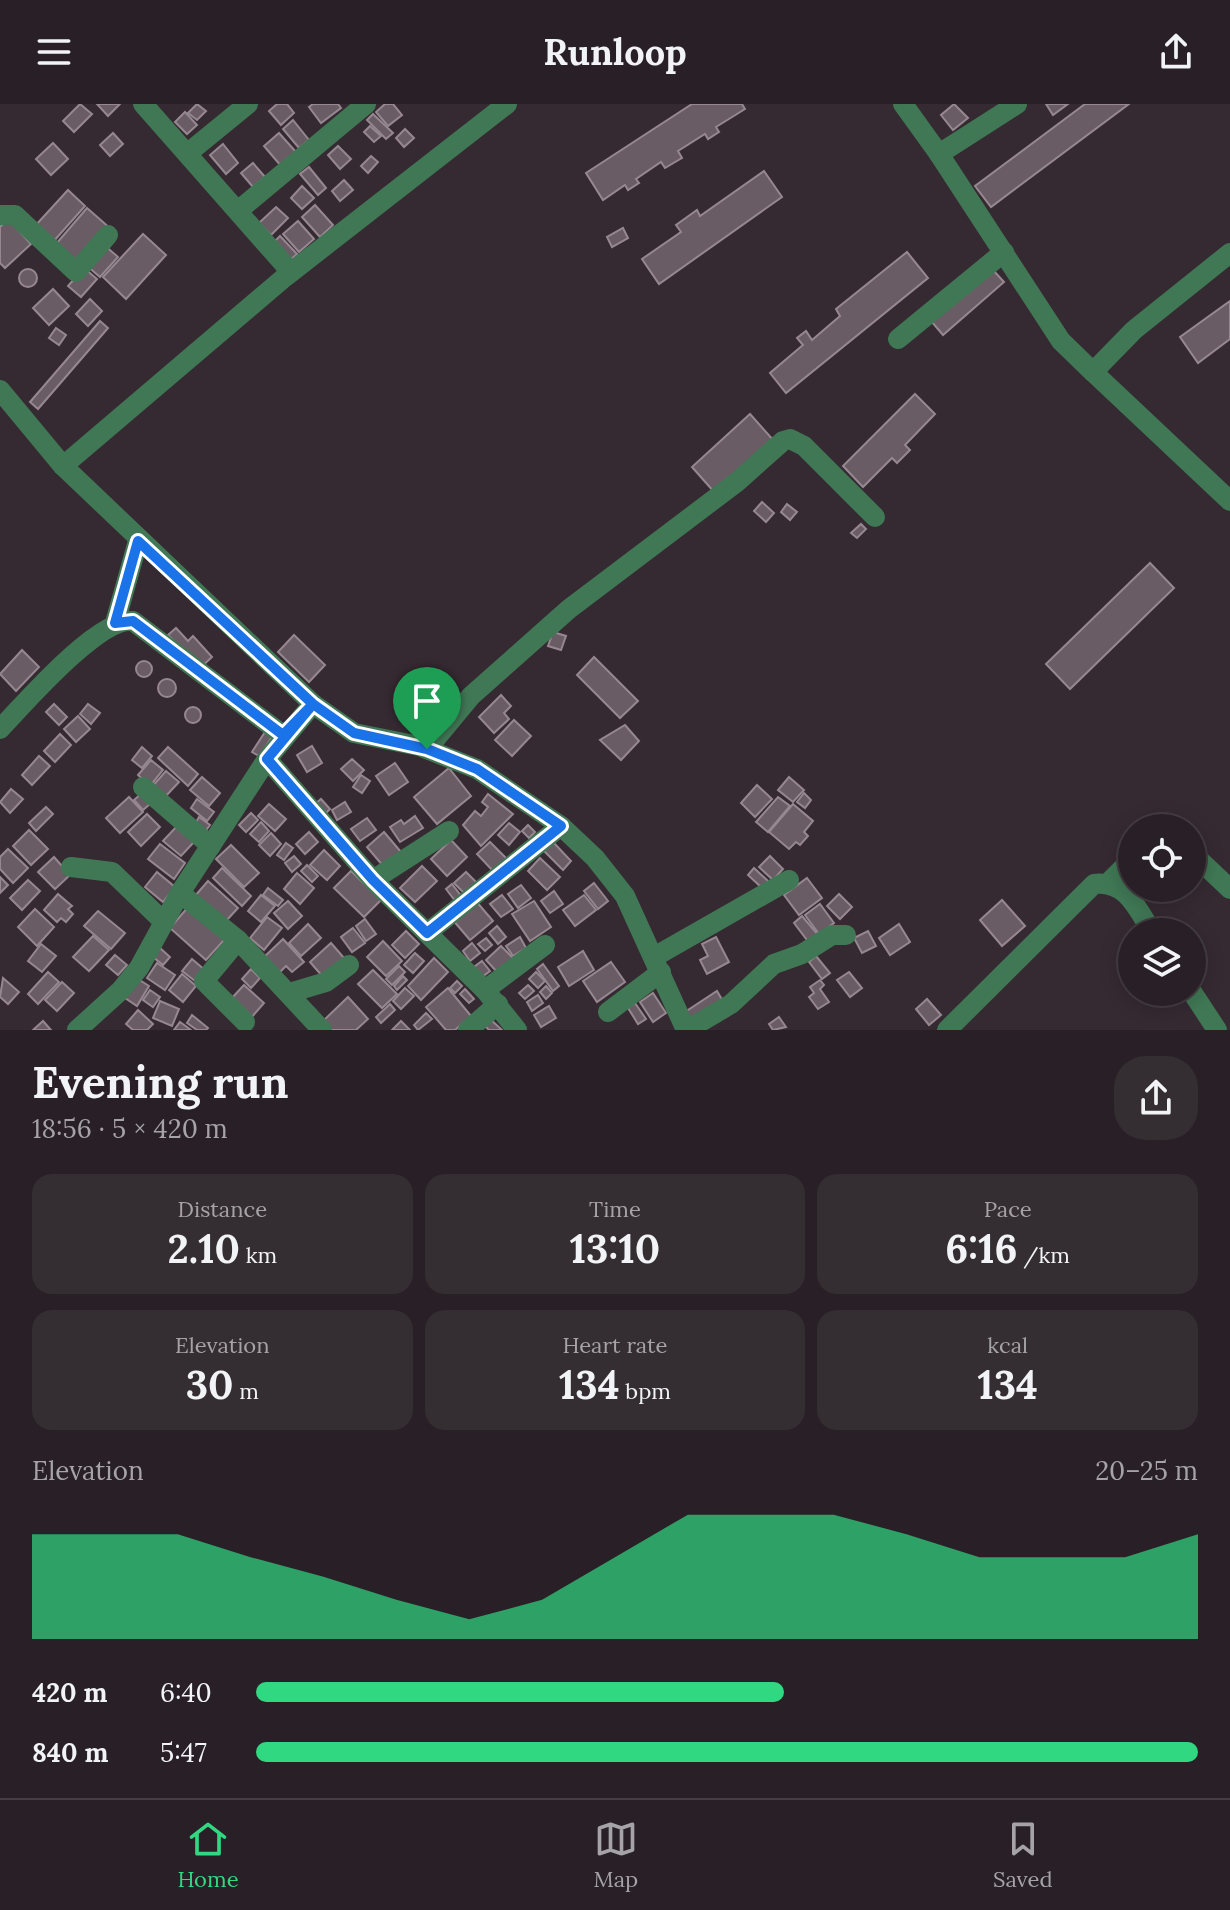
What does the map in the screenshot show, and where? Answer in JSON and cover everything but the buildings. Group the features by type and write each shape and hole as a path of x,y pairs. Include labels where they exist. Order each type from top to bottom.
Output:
{"street":[{"path":"143,104 291,272"},
{"path":"188,153 248,104"},
{"path":"239,210 366,104"},
{"path":"903,104 1061,341 1230,501"},
{"path":"939,154 1017,104"},
{"path":"63,466 291,272 496,107"},
{"path":"0,215 15,215 76,272 108,235"},
{"path":"898,339 1004,252"},
{"path":"1093,372 1134,330 1230,253"},
{"path":"2,397 63,466 138,541 313,704 354,733 427,749 477,769 561,826 595,858 625,896 686,1030 731,1004 774,964 802,954 832,935 846,935"},
{"path":"427,749 471,696 569,609 737,482 783,441 790,439 804,446 875,517"},
{"path":"115,623 138,541"},
{"path":"0,729 90,641 115,623 133,621 283,735"},
{"path":"77,1030 120,991 139,968 180,893 267,759 283,735 313,704"},
{"path":"267,759 373,880 491,997 517,1030"},
{"path":"143,787 211,846"},
{"path":"427,933 561,826"},
{"path":"373,880 449,831"},
{"path":"1206,866 1230,889"},
{"path":"71,867 112,872 164,922"},
{"path":"947,1030 1094,884 1109,882 1118,873"},
{"path":"608,1012 657,965 789,880"},
{"path":"1109,882 1128,895 1143,918"},
{"path":"180,893 238,940 322,1030"},
{"path":"238,940 204,981 245,1022"},
{"path":"468,1030 491,997 545,945"},
{"path":"289,993 326,982 349,965"},
{"path":"1201,1006 1217,1030"}],"route":[{"path":"427,749 354,733 313,704 283,735 133,621 115,623 138,541 313,704 283,735 267,759 373,880 427,933 561,826 477,769 427,749"}]}
